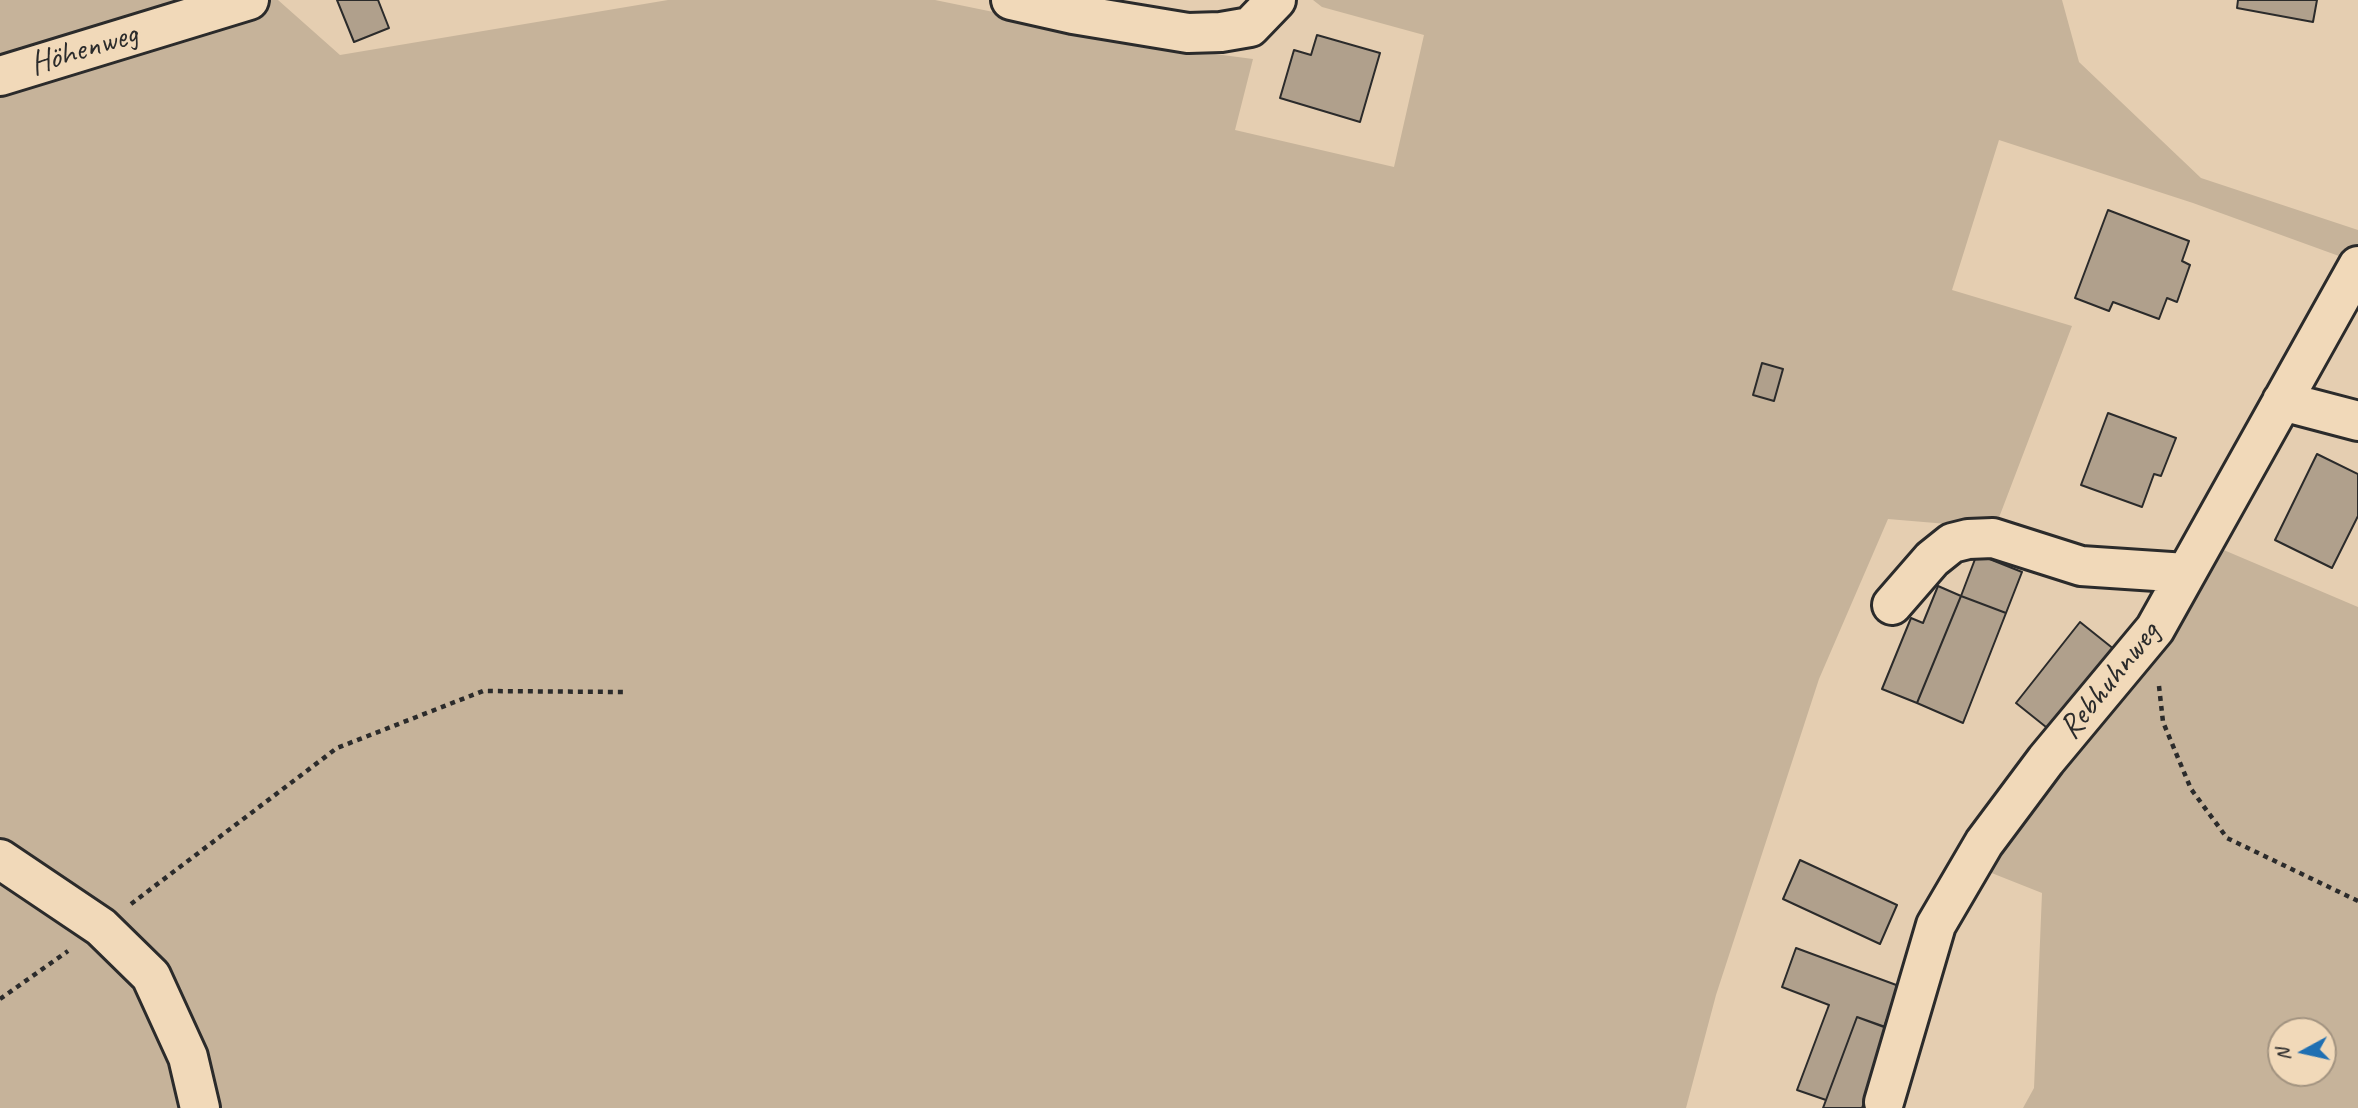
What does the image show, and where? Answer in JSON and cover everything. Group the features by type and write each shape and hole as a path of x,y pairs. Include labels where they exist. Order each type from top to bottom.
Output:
{"street":[{"name":"Höhenweg","path":"0,76 249,0"},
{"path":"1011,0 1073,14 1188,33 1221,32 1250,27 1276,0"},
{"name":"Rebhuhnweg","path":"1884,1102 1936,925 1984,843 2046,760 2155,629 2358,266"},
{"path":"2282,401 2358,421"},
{"path":"1892,605 1932,559 1952,543 1968,539 1993,538 2081,566 2186,573"},
{"path":"0,859 101,927 151,976 188,1056 200,1108"}],"path":[{"path":"2155,629 2163,722 2191,789 2227,838 2358,901"},
{"path":"0,999 101,927 337,748 483,691 624,692"}],"shaded area":[{"path":"0,0 278,0 340,55 668,0 935,0 1169,48 1253,59 1235,130 1394,167 1424,35 1322,7 1313,0 2062,0 2079,62 2201,178 2358,230 2358,244 2350,260 2193,203 1999,140 1952,290 2072,326 1995,528 1888,519 1819,679 1716,995 1686,1108 0,1108"},
{"path":"2219,548 2358,607 2358,1108 2023,1108 2034,1088 2042,893 1979,868"}],"building":[{"path":"337,0 378,0 389,28 354,42"},
{"path":"2238,0 2317,0 2313,22 2237,8"},
{"path":"1317,35 1380,53 1360,122 1280,98 1294,50 1311,55"},
{"path":"2108,210 2189,241 2182,261 2190,265 2177,302 2167,298 2159,319 2113,302 2109,311 2075,298"},
{"path":"1762,363 1783,369 1774,401 1753,395"},
{"path":"2108,413 2176,438 2161,476 2154,474 2142,507 2081,485"},
{"path":"2317,454 2358,474 2358,516 2332,568 2275,540"},
{"path":"1977,554 2022,572 2006,613 1961,596"},
{"path":"1938,586 1961,596 1917,703 1882,689 1911,618 1923,623"},
{"path":"1961,596 2006,613 1963,723 1917,703"},
{"path":"2080,622 2115,650 2051,731 2016,703"},
{"path":"1800,860 1897,905 1880,944 1783,899"},
{"path":"1796,948 1899,986 1884,1027 1857,1017 1826,1100 1797,1090 1829,1005 1782,987"},
{"path":"1857,1017 1891,1029 1862,1108 1823,1108"}]}
